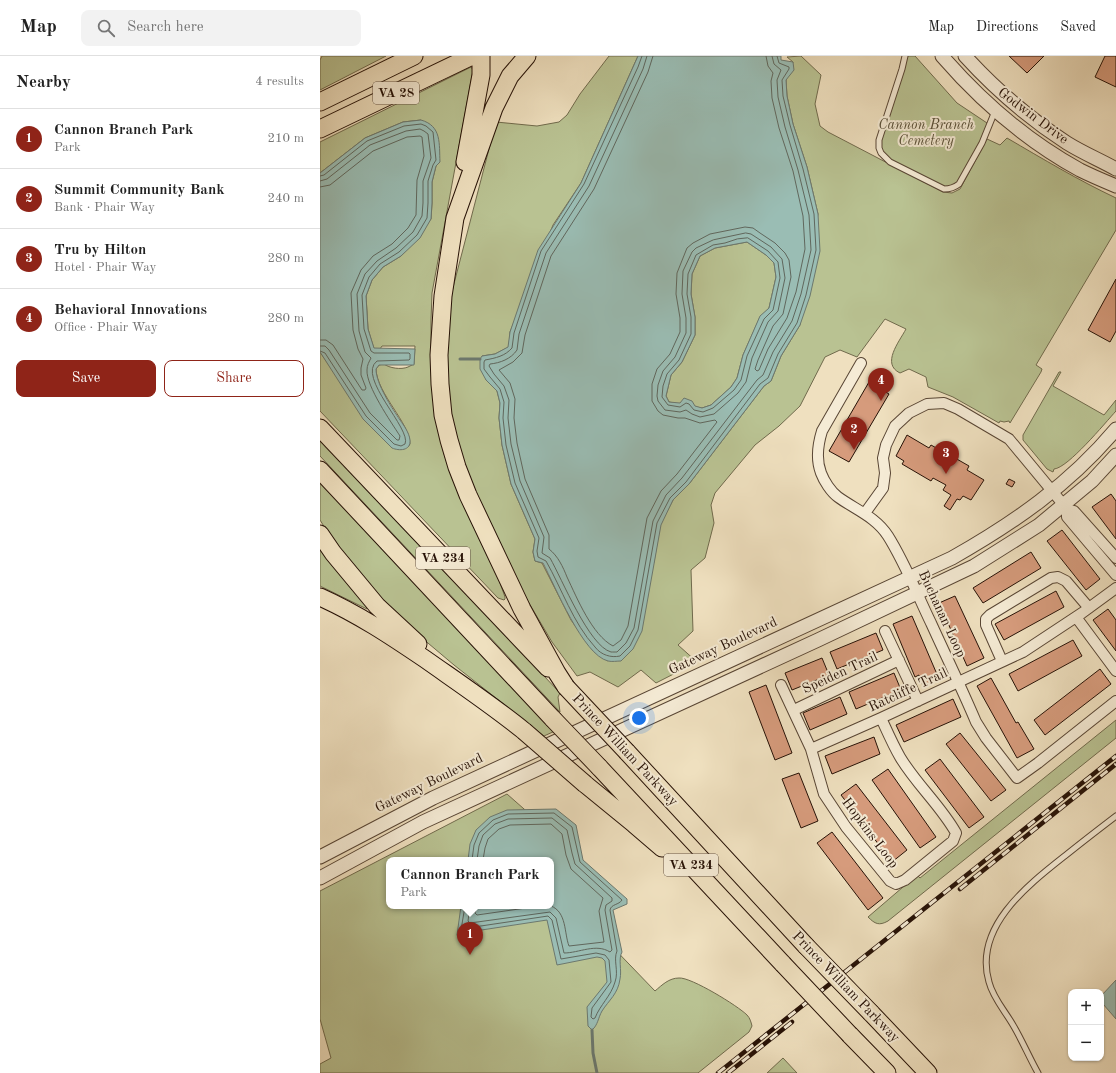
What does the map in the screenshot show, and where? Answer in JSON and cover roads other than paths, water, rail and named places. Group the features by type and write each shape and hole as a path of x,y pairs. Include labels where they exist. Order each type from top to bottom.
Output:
{"highway":[{"name":"VA 28","path":"320,102 414,56"},
{"name":"VA 28","path":"320,129 472,56"},
{"path":"481,56 481,74 455,218 443,296 439,356 443,415 457,467 468,495 507,578 557,673 566,687"},
{"path":"455,218 497,101 510,76 527,56"},
{"name":"Prince William Parkway","path":"320,428 627,752 806,946 928,1073"},
{"name":"Prince William Parkway","path":"320,470 887,1073"},
{"path":"320,534 332,554 377,606 409,636 634,824 737,915"},
{"path":"320,597 363,618 492,705"}],"street":[{"name":"Godwin Drive","path":"942,56 955,71 995,110 1019,130 1080,170 1116,186"},
{"name":"Godwin Drive","path":"965,56 1006,96 1051,131 1068,143 1116,169"},
{"path":"995,110 1006,96"},
{"name":"Buchanan Loop","path":"860,364 822,431 818,443 818,455 821,472 827,484 837,496 865,513 880,525 888,536 897,551 959,682 976,722 986,738 1017,778 1116,701"},
{"path":"865,513 883,488 885,473 883,458 886,445 895,426 909,413 927,404 944,403 958,409 1009,439 1065,507 1074,511 1116,558"},
{"name":"Gateway Boulevard","path":"320,857 433,798 952,558 1014,520 1052,492 1078,469 1116,429"},
{"path":"320,878 423,822 917,594 974,566 1008,546 1065,507 1116,455"},
{"path":"1065,507 1067,517 1116,575"},
{"path":"1002,661 986,625 986,620 990,615 1051,578 1058,577 1066,581 1089,608"},
{"name":"Ratcliffe Trail","path":"811,749 1023,652 1076,617 1116,588"},
{"path":"1076,617 1116,671"},
{"name":"Speiden Trail","path":"885,631 918,701"},
{"name":"Speiden Trail","path":"794,710 899,660"},
{"name":"Speiden Trail","path":"781,685 811,749"},
{"name":"Hopkins Loop","path":"811,749 824,794 856,839 890,881 896,884 905,880 953,841 956,833 900,757 881,718"}],"lane":[{"path":"905,56 879,140 881,153 890,162 944,189 955,187 959,184 982,143 995,110"},
{"path":"1038,1073 990,986 987,973 987,963 991,937 1002,916 1021,894 1054,865 1116,816"}],"water":[{"path":"638,56 781,56 781,60 793,62 794,70 786,80 787,96 793,124 807,167 818,214 820,251 810,296 800,325 781,356 771,381 764,386 689,484 673,500 661,525 642,631 633,649 621,661 608,661 599,656 589,646 562,603 543,563 535,561 533,552 535,539 511,484 502,445 499,418 500,403 497,391 486,380 480,369 480,359 482,356 495,354 508,347 510,332 538,250 581,183","holes":["747,242 766,255 774,263 776,277 769,308 760,316 743,355 737,378 731,387 711,405 702,408 695,406 692,401 684,398 680,403 669,402 666,396 671,375 682,362 695,335 695,317 691,294 692,274 700,256 715,248"]},
{"path":"421,120 433,127 438,136 439,142 440,162 436,166 432,182 431,219 420,238 401,256 383,267 372,280 366,296 368,329 374,348 415,349 414,365 379,365 376,369 381,389 406,429 410,440 410,444 407,448 398,450 392,448 363,419 320,352 320,173 365,138 403,122"},
{"path":"556,809 576,825 583,860 627,899 627,904 613,910 622,952 620,958 619,984 615,993 602,1011 597,1024 592,1030 588,1026 587,1007 607,982 605,961 602,958 597,957 557,965 547,920 475,931 459,939 457,935 461,909 554,909 554,857 468,857 470,844 476,830 490,817 507,810"},
{"path":"1116,980 1116,1019 1104,1005 1104,993"}],"waterway":[{"path":"460,359 480,359"},
{"path":"592,1030 593,1053 597,1073"}],"railway":[{"path":"718,1073 1116,756"},
{"path":"960,889 1116,764"},
{"path":"728,1073 792,1022"}],"place":[{"name":"Behavioral Innovations","path":"881,401"},
{"name":"Summit Community Bank","path":"854,450"},
{"name":"Tru by Hilton","path":"946,474"},
{"name":"Cannon Branch Park","path":"470,955"}],"park label":[{"name":"Cannon Branch Cemetery","path":"926,134"}]}
